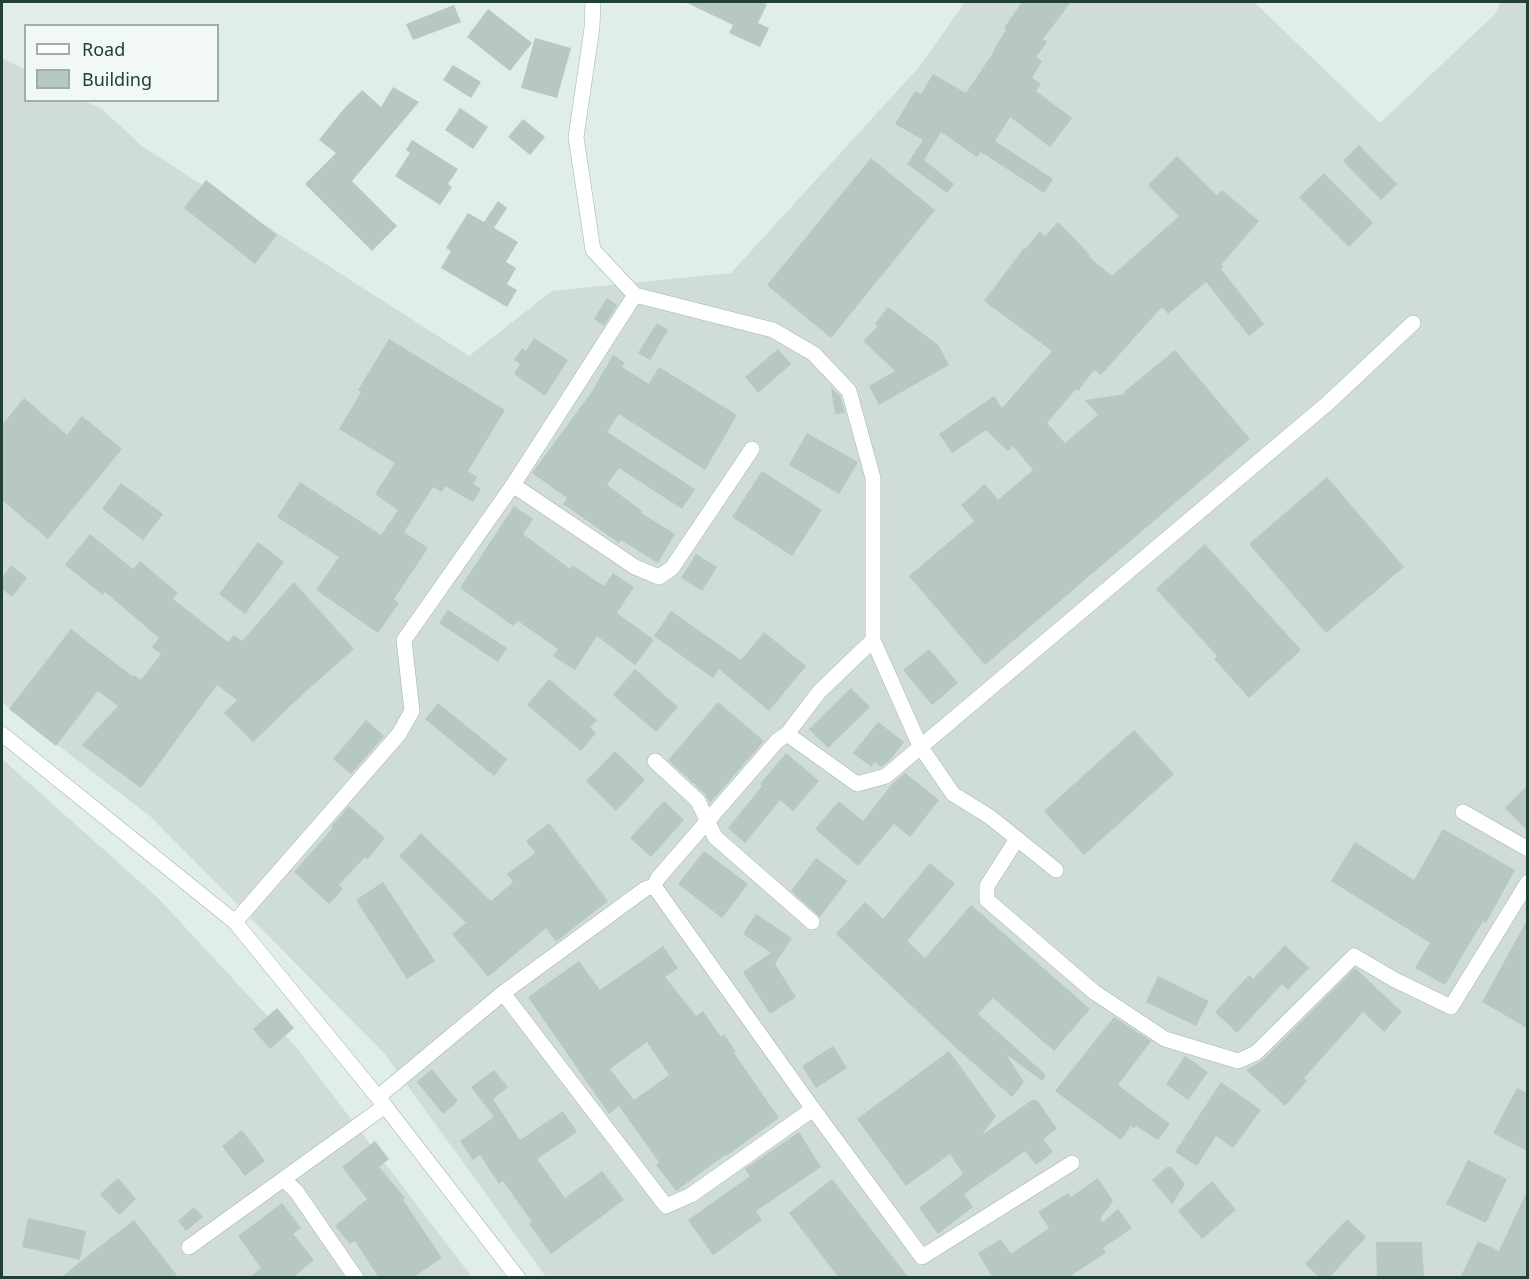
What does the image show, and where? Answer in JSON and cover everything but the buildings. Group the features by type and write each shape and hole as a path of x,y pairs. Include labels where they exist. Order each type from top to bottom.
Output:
{"street":[{"path":"593,2 592,28 576,138 592,250 635,295 773,330 814,354 849,391 873,478 873,640 920,746 953,794 990,817 1056,870"},
{"path":"235,922 399,734 412,711 404,640 513,485 635,295"},
{"path":"787,734 857,784 886,776 1328,403 1413,323"},
{"path":"513,485 635,567 660,577 672,568 752,449"},
{"path":"189,1247 284,1180 381,1101 503,993 645,889 654,886 658,878 707,820 777,741 787,734 819,692 873,640"},
{"path":"2,734 235,922 381,1101 518,1278"},
{"path":"655,761 698,801 715,837 812,922"},
{"path":"1463,812 1527,849"},
{"path":"1017,839 987,886 987,900 1094,992 1165,1039 1238,1060 1256,1053 1354,956 1395,981 1451,1007 1527,882"},
{"path":"654,886 922,1257 1072,1163"},
{"path":"503,993 666,1206 691,1196 813,1108"},
{"path":"284,1180 296,1191 356,1278"}],"shaded area":[{"path":"965,2 1254,2 1380,123 1495,14 1501,2 1527,2 1527,1277 546,1277 384,1053 151,817 2,702 2,58 24,69 24,102 87,102 103,110 143,147 469,356 552,291 731,273 919,67"},
{"path":"2,759 158,898 296,1047 472,1277 2,1277"}]}
